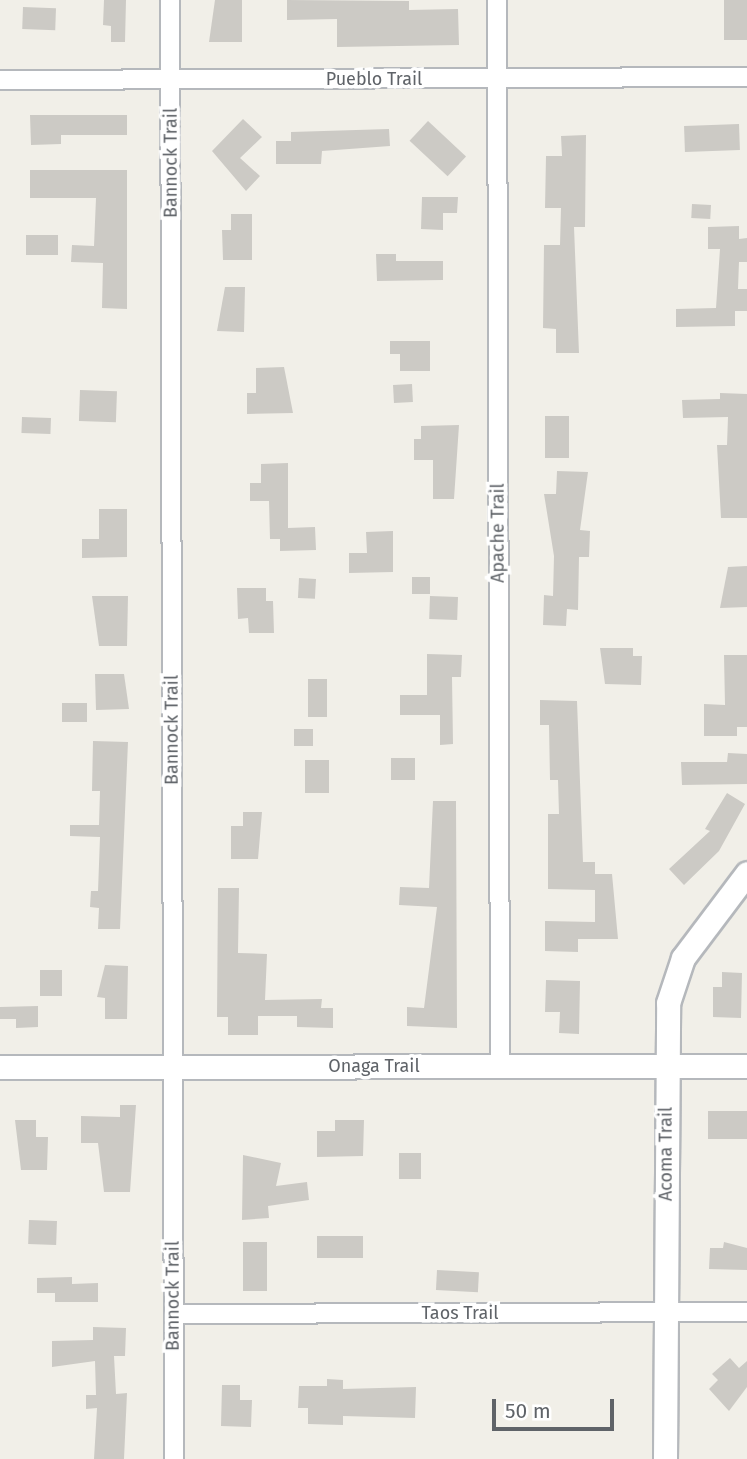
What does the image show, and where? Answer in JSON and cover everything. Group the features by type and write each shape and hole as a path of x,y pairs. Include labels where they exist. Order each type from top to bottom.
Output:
{"street":[{"name":"Bannock Trail","path":"170,0 174,1459"},
{"name":"Apache Trail","path":"497,0 500,1066"},
{"name":"Pueblo Trail","path":"0,80 747,77"},
{"name":"Acoma Trail","path":"665,1459 668,1003 683,958 747,873"},
{"name":"Onaga Trail","path":"0,1067 747,1066"},
{"name":"Taos Trail","path":"174,1314 747,1312"}],"building":[{"path":"104,0 126,0 125,42 111,42 111,26 103,25"},
{"path":"215,0 242,0 242,42 209,42"},
{"path":"287,0 409,1 409,10 458,9 459,45 337,47 337,19 287,20"},
{"path":"724,0 747,0 747,40 724,40"},
{"path":"23,7 56,8 55,30 22,29"},
{"path":"30,115 127,115 127,135 61,135 61,144 31,145"},
{"path":"243,119 262,137 240,158 260,176 246,191 212,151"},
{"path":"428,121 466,156 448,176 410,141"},
{"path":"739,124 740,150 685,152 684,126"},
{"path":"389,129 390,146 322,151 321,164 276,164 276,141 291,141 291,132"},
{"path":"586,135 585,227 574,227 579,353 556,353 556,329 543,328 544,245 560,245 561,208 545,208 546,156 562,156 561,136"},
{"path":"30,170 127,170 127,309 102,308 103,263 71,262 72,245 94,246 96,198 30,198"},
{"path":"422,197 458,197 457,213 443,213 443,230 421,229"},
{"path":"692,204 711,205 710,219 691,218"},
{"path":"231,214 252,214 252,260 223,260 222,230 231,230"},
{"path":"739,226 739,239 747,238 747,262 739,262 738,289 747,289 747,311 735,311 735,326 676,327 676,309 716,308 720,249 708,249 708,227"},
{"path":"26,235 58,235 58,255 26,255"},
{"path":"376,254 396,254 396,261 443,261 443,280 377,281"},
{"path":"225,287 245,287 244,332 217,331"},
{"path":"390,341 430,341 430,371 400,371 400,354 390,354"},
{"path":"284,367 293,413 247,414 247,393 256,393 256,368"},
{"path":"412,384 413,402 394,403 393,385"},
{"path":"80,390 117,391 116,422 79,421"},
{"path":"720,393 747,394 747,518 721,518 717,445 727,445 728,417 683,418 682,400 720,399"},
{"path":"545,416 569,416 569,458 545,458"},
{"path":"22,417 51,418 50,434 21,433"},
{"path":"459,425 454,499 433,499 433,460 414,460 414,439 421,439 421,426"},
{"path":"288,463 288,528 315,527 316,550 280,551 280,539 270,539 269,501 250,501 250,483 261,483 261,464"},
{"path":"557,471 588,472 580,530 590,531 589,557 579,557 578,610 567,609 566,626 543,625 544,595 553,596 554,556 544,494 556,494"},
{"path":"99,509 127,509 127,557 82,558 82,539 99,539"},
{"path":"393,531 393,572 349,573 349,553 367,553 366,532"},
{"path":"747,566 747,607 720,608 728,567"},
{"path":"412,577 430,577 430,594 412,594"},
{"path":"299,578 316,579 315,599 298,598"},
{"path":"237,588 266,588 266,601 273,601 274,633 249,633 248,618 238,619"},
{"path":"92,596 128,596 127,646 99,646"},
{"path":"430,596 458,597 457,620 429,619"},
{"path":"600,648 633,648 633,656 642,656 641,685 605,684"},
{"path":"427,654 462,655 461,677 452,677 453,744 440,745 440,715 400,715 400,695 427,695"},
{"path":"724,655 747,655 747,727 737,727 737,736 704,736 704,704 725,705"},
{"path":"95,674 124,674 129,709 96,710"},
{"path":"308,679 327,679 327,717 308,717"},
{"path":"540,700 577,701 583,862 595,862 595,874 612,874 618,939 578,939 578,952 545,951 545,921 595,922 595,890 548,889 548,814 559,814 558,780 550,780 549,725 540,725"},
{"path":"62,703 87,703 87,722 62,722"},
{"path":"294,729 313,729 313,746 294,746"},
{"path":"93,741 128,742 120,929 98,929 99,908 90,907 91,891 98,891 100,837 70,836 70,825 99,825 100,791 92,791"},
{"path":"728,753 747,754 747,784 682,785 681,762 727,762"},
{"path":"391,758 415,758 415,780 391,780"},
{"path":"305,760 329,760 329,793 305,793"},
{"path":"727,793 745,804 719,851 684,885 669,869 710,831 705,829"},
{"path":"433,801 456,801 457,1028 407,1026 407,1007 424,1008 437,907 399,905 400,887 429,888"},
{"path":"243,812 262,812 258,859 231,859 231,826 243,826"},
{"path":"218,888 239,888 238,953 267,954 265,1000 322,999 321,1008 333,1008 333,1028 297,1027 297,1016 258,1016 258,1035 228,1035 228,1017 217,1017"},
{"path":"105,965 128,966 127,1019 105,1019 105,998 97,997"},
{"path":"40,970 62,970 62,996 40,996"},
{"path":"722,972 742,973 741,1018 713,1017 713,987 722,987"},
{"path":"546,980 580,981 579,1034 559,1033 560,1012 545,1012"},
{"path":"38,1006 38,1027 16,1028 16,1019 0,1019 0,1007"},
{"path":"120,1105 136,1105 130,1192 104,1192 98,1143 81,1143 81,1116 120,1117"},
{"path":"708,1111 747,1111 747,1139 708,1139"},
{"path":"15,1120 36,1120 36,1137 48,1137 47,1170 21,1170"},
{"path":"335,1120 364,1120 363,1156 317,1157 317,1131 335,1131"},
{"path":"399,1153 421,1153 421,1179 399,1179"},
{"path":"243,1155 281,1163 276,1186 307,1182 309,1200 268,1206 269,1218 242,1220"},
{"path":"29,1220 57,1221 56,1245 28,1244"},
{"path":"317,1236 363,1236 363,1258 317,1258"},
{"path":"243,1242 267,1242 267,1291 243,1291"},
{"path":"724,1242 747,1248 747,1270 709,1269 710,1248 723,1248"},
{"path":"437,1270 479,1272 478,1292 436,1290"},
{"path":"72,1277 72,1284 98,1283 98,1302 55,1302 55,1293 37,1293 37,1278"},
{"path":"93,1327 126,1328 125,1356 114,1356 116,1394 127,1393 124,1459 94,1459 97,1408 86,1409 86,1395 96,1395 95,1361 52,1367 52,1341 93,1340"},
{"path":"730,1358 739,1368 747,1361 747,1387 729,1411 709,1389 718,1380 712,1374"},
{"path":"327,1379 343,1380 343,1389 416,1387 415,1418 343,1416 343,1425 308,1424 308,1408 298,1408 299,1386 327,1386"},
{"path":"222,1385 240,1385 240,1400 252,1400 251,1427 221,1426"}]}
